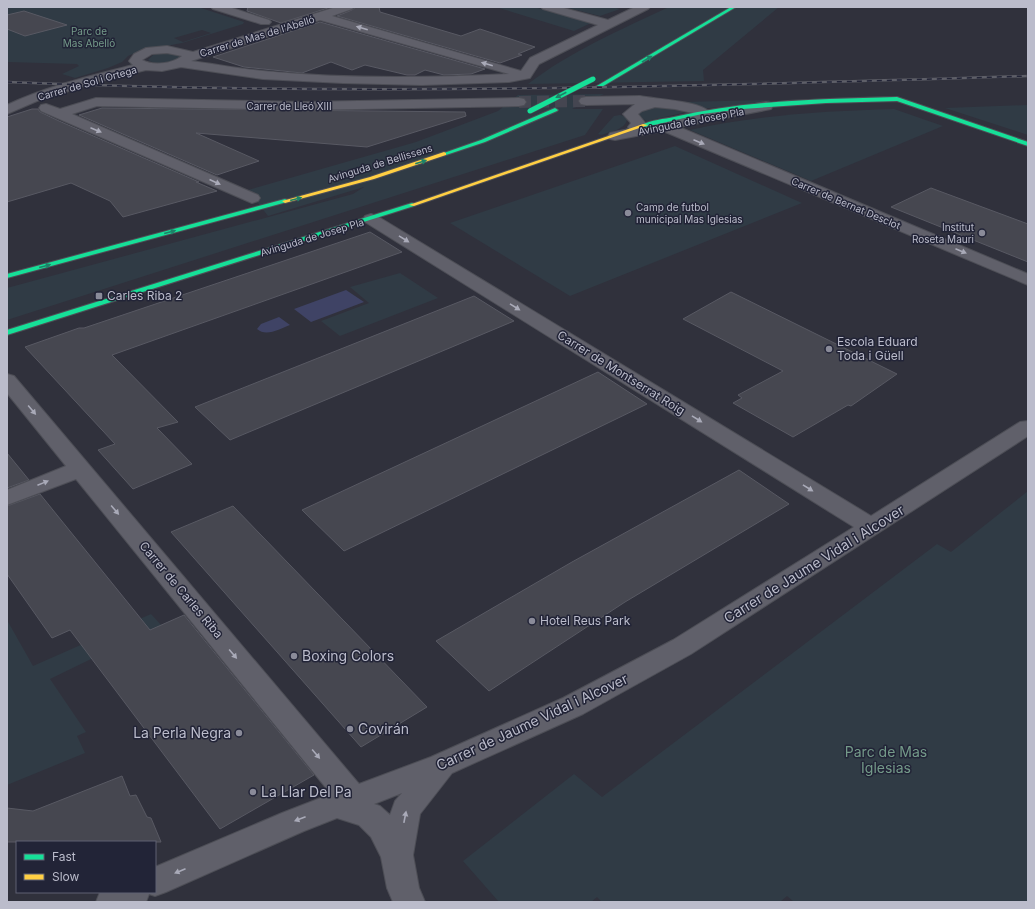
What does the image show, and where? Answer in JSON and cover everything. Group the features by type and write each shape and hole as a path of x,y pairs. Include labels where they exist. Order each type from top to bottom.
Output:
{"main road":[{"path":"580,97 614,79 734,7"},
{"path":"524,109 596,77"},
{"name":"Avinguda de Josep Pla","path":"766,106 826,101 897,99 1028,144"},
{"name":"Avinguda de Bellissens","path":"7,276 372,178 483,142 558,108"},
{"name":"Avinguda de Josep Pla","path":"7,333 371,219 615,136 635,127 698,116"},
{"path":"236,202 255,197"}],"street":[{"path":"217,7 266,22"},
{"name":"Carrer de Mas de l'Abelló","path":"319,11 163,67 141,64 138,56 144,53 175,50 266,22 319,11 348,7"},
{"path":"547,7 608,24"},
{"path":"175,50 183,51 188,54 184,60 263,74 343,79 422,81 509,78 525,75 534,61 644,7"},
{"path":"319,11 525,75"},
{"name":"Carrer de Sol i Ortega","path":"7,101 141,64"},
{"name":"Carrer de Sol i Ortega","path":"7,110 32,98 141,64"},
{"path":"635,127 639,124 630,114 619,107 586,101 640,100 689,108 698,116"},
{"name":"Carrer de Lleó XIII","path":"61,113 96,102 524,109"},
{"path":"630,114 634,110 653,103"},
{"name":"Avinguda de Josep Pla","path":"615,136 664,126 698,116 766,106"},
{"path":"46,108 61,113 82,125 255,197"},
{"name":"Carrer de Bernat Desclot","path":"664,126 1028,280"},
{"name":"Carrer de Montserrat Roig","path":"371,219 872,527"},
{"name":"Carrer de Carles Riba","path":"7,380 80,469 345,803"},
{"name":"Carrer de Jaume Vidal i Alcover","path":"156,882 293,822 441,765 573,706 624,680 682,647 1028,427"},
{"path":"7,498 80,469"},
{"path":"397,856 406,810 441,765"},
{"path":"345,803 368,814 382,828 397,856 403,888 409,902"},
{"path":"112,902 132,893"}],"green space":[{"name":"Parc de Mas Abelló","path":"7,7 198,7 244,22 243,24 182,43 139,51 128,56 122,62 108,68 75,78 62,74 79,66 77,64 7,62","holes":["202,30 211,33 183,42 174,38"]},
{"path":"496,7 534,7 591,23 574,31"},
{"path":"564,7 612,7 620,9 600,16"},
{"path":"669,7 779,7 703,70 704,81 528,84 561,61 579,51"},
{"path":"163,53 181,56 174,61 165,63 156,63 148,60 153,55"},
{"path":"604,94 572,109 603,109 585,135 7,320 7,288 353,194 364,187 268,216 248,190 416,142 498,111 518,95"},
{"path":"769,100 771,102 710,108 703,108 683,102"},
{"path":"1028,105 1028,135 945,108"},
{"path":"665,106 691,111 647,121 637,116 637,112 646,108"},
{"path":"894,109 943,126 811,181 690,130 766,117"},
{"path":"620,115 627,117 627,120 623,126 612,132 601,135 598,134 614,116"},
{"name":"Camp de futbol municipal Mas Iglesias","path":"675,146 802,203 570,296 450,223"},
{"path":"400,273 438,298 340,336 321,321 369,303 350,287"},
{"name":"Parc de Mas Iglesias","path":"1028,491 1028,902 794,902 787,896 780,902 602,902 597,897 591,902 499,902 463,861 574,774 602,797 937,544 951,552"},
{"path":"151,614 161,625 50,679 86,732 77,736 85,753 7,785 7,620 33,666"}],"water":[{"path":"346,290 364,302 311,322 294,309"},
{"path":"279,317 290,325 269,332 257,329 261,324"}],"building":[{"path":"248,7 331,7 281,23 247,11"},
{"path":"356,7 379,7 380,12 461,36 480,29 535,47 518,54 522,55 500,63 337,16"},
{"path":"24,11 67,25 25,36 7,29 7,15"},
{"path":"320,22 485,69 471,74 444,75 425,70 415,75 407,75 365,65 352,70 331,62 302,73 244,67 213,57"},
{"path":"102,108 465,112 466,116 367,147 196,133 259,161 217,175 79,115"},
{"path":"32,109 38,109 40,112 59,121 217,191 123,217 110,201 71,183 7,202 7,117"},
{"path":"931,188 1028,224 1028,262 891,207"},
{"path":"370,232 402,252 112,355 178,422 157,428 192,464 133,489 98,450 115,444 25,347 79,328 84,328"},
{"path":"731,292 897,374 851,406 848,405 793,437 733,403 742,398 738,395 783,371 683,319"},
{"path":"474,296 514,321 230,440 195,407"},
{"path":"598,372 647,404 344,551 302,510"},
{"path":"7,453 29,480 7,488"},
{"path":"739,470 789,504 625,602 489,691 436,641 572,562"},
{"path":"40,494 150,630 184,615 314,775 220,829 70,630 52,638 7,574 7,506"},
{"path":"233,506 427,707 361,747 171,532"},
{"path":"122,776 130,796 136,795 147,817 151,818 161,842 7,842 7,808 33,811"}],"tunnel":[{"path":"519,102 586,101"}],"railway":[{"path":"7,82 262,89 390,89 773,84 1028,76"}],"traffic: fast":[{"path":"598,87 734,7"},
{"path":"530,111 593,79"},
{"path":"645,125 702,112 742,107 826,101 897,99 1028,144"},
{"path":"444,154 483,141 555,110"},
{"path":"7,276 285,201"},
{"path":"7,333 412,205"}],"traffic: slow":[{"path":"412,205 645,125"},
{"path":"285,201 372,178 444,154"}],"place":[{"name":"Camp de futbol municipal Mas Iglesias","path":"628,213"},
{"name":"Institut Roseta Mauri","path":"982,233"},
{"name":"Carles Riba 2","path":"99,296"},
{"name":"Escola Eduard Toda i Güell","path":"829,349"},
{"name":"Hotel Reus Park","path":"532,621"},
{"name":"Boxing Colors","path":"294,656"},
{"name":"Covirán","path":"350,729"},
{"name":"La Perla Negra","path":"239,733"},
{"name":"La Llar Del Pa","path":"253,792"}]}
